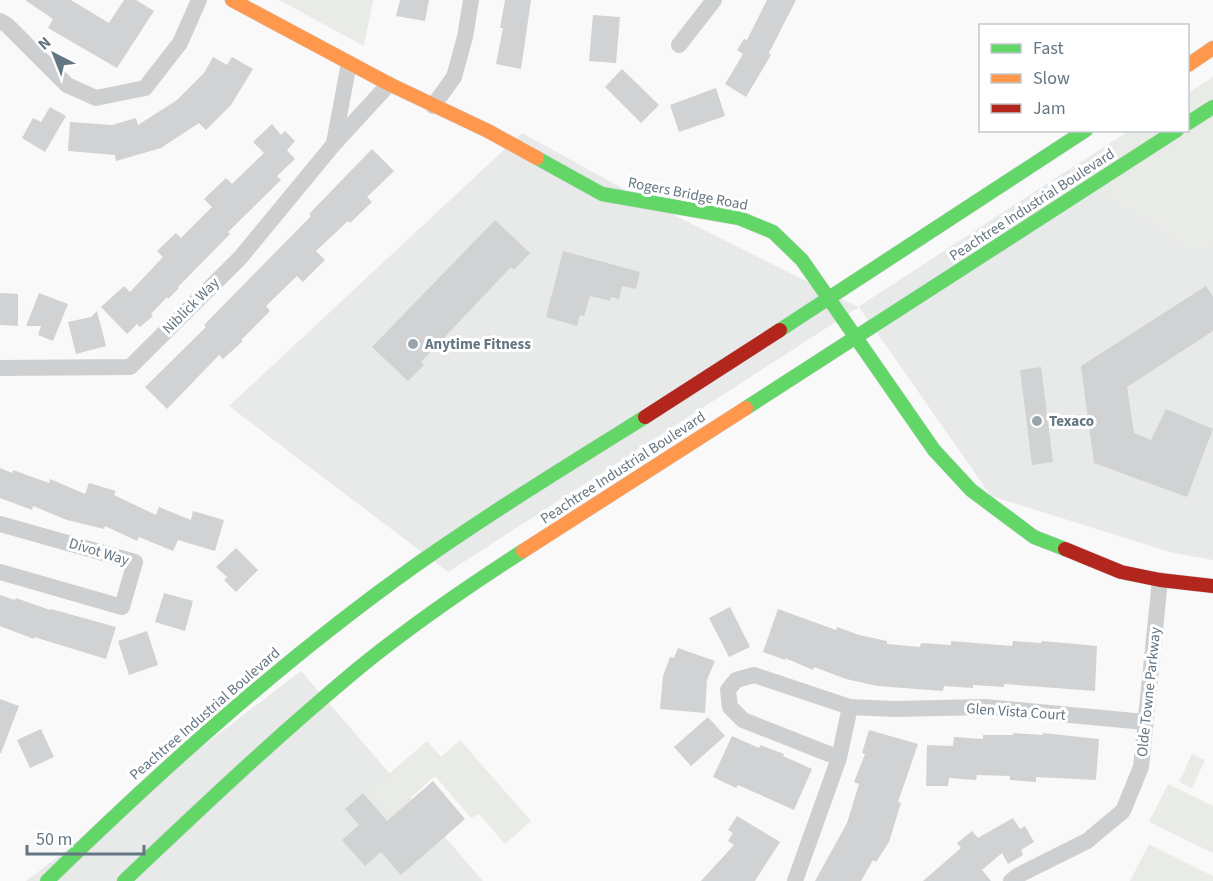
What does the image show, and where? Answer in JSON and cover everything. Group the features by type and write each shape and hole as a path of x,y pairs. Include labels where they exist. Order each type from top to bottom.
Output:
{"main road":[{"name":"Rogers Bridge Road","path":"232,0 389,84 488,131 602,194 739,218 773,232 802,260 934,450 970,490 1034,537 1121,573 1213,586"},
{"path":"1189,64 1213,48"},
{"path":"1189,122 1213,107"},
{"name":"Peachtree Industrial Boulevard","path":"47,881 157,776 238,704 379,592 545,480 686,391 1083,132"},
{"name":"Peachtree Industrial Boulevard","path":"124,881 241,770 362,666 463,590 857,338 1173,132"}],"street":[{"path":"0,21 7,25 67,85 96,98 145,88 180,43 200,0"},
{"path":"433,106 454,77 465,37 471,0"},
{"path":"679,45 714,0"},
{"name":"Niblick Way","path":"334,144 349,63"},
{"name":"Niblick Way","path":"0,368 130,367 240,258 334,144 389,84"},
{"name":"Divot Way","path":"0,524 135,562 123,607 0,572"},
{"name":"Olde Towne Parkway","path":"1011,881 1087,841 1123,811 1141,767 1160,580"},
{"name":"Glen Vista Court","path":"839,758 743,720 730,707 728,690 736,680 754,675 850,707 924,709 985,707 1145,722"},
{"path":"795,881 839,758 850,707"}],"shaded area":[{"path":"279,0 373,0 364,46"},
{"path":"1213,77 1213,244 1190,247 1068,170 1127,132 1189,132 1189,92"},
{"path":"522,133 640,198 858,307 1068,170 1190,247 1213,244 1213,560 1173,553 991,496 859,307 448,572 229,406"},
{"path":"301,671 483,881 26,881"},
{"path":"460,740 531,821 505,844 479,814 471,818 435,776 389,817 368,792 427,741 441,757"},
{"path":"1192,754 1205,760 1192,788 1179,782"},
{"path":"1168,784 1213,806 1213,853 1149,822"},
{"path":"1149,844 1213,876 1213,881 1130,881"}],"building":[{"path":"25,0 71,0 109,23 124,0 136,0 154,11 117,68 48,28 53,19"},
{"path":"400,0 429,0 425,21 396,16"},
{"path":"505,0 531,0 521,69 496,64 503,28 500,28"},
{"path":"767,0 796,0 769,53 771,55 746,97 725,84 743,54 737,50 744,39 747,40"},
{"path":"593,15 620,17 616,63 589,61"},
{"path":"213,57 227,65 232,57 253,69 231,105 206,130 199,123 161,148 116,161 115,155 68,151 70,122 112,125 136,118 138,125 177,100 204,73"},
{"path":"622,69 659,105 641,123 605,87"},
{"path":"716,88 725,116 679,132 670,105"},
{"path":"50,107 66,116 45,152 22,138 33,118 41,122"},
{"path":"272,124 281,135 285,131 295,141 287,150 295,159 277,176 281,180 228,232 230,234 151,314 153,316 140,327 137,324 127,334 101,307 124,286 130,292 163,257 157,251 176,233 181,238 212,207 204,199 226,178 232,184 264,153 253,142"},
{"path":"372,149 394,171 367,197 372,202 316,251 325,260 303,282 297,276 266,306 270,311 241,340 243,341 223,359 219,355 167,409 145,387 206,327 204,325 311,216 309,214"},
{"path":"495,220 530,253 514,270 511,267 421,362 424,365 408,381 372,347"},
{"path":"563,251 640,272 636,289 622,286 619,299 611,297 610,301 590,296 584,316 580,315 577,326 546,317"},
{"path":"1206,286 1213,297 1213,331 1127,387 1134,433 1151,440 1166,409 1213,429 1187,497 1094,463 1081,366"},
{"path":"0,293 18,294 18,326 0,325"},
{"path":"39,293 68,304 53,341 38,335 41,326 26,326"},
{"path":"97,311 106,346 76,354 68,322 91,317"},
{"name":"Texaco","path":"1041,367 1053,462 1032,465 1020,370"},
{"path":"0,468 12,473 13,470 49,483 50,479 85,494 89,483 116,491 114,495 156,515 159,507 191,520 193,511 224,520 215,551 178,540 173,551 139,537 137,541 105,526 104,529 67,520 33,506 32,510 0,498"},
{"path":"236,548 258,570 236,592 224,580 227,577 216,567"},
{"path":"164,593 193,601 185,631 155,622"},
{"path":"0,595 116,627 106,659 34,637 34,639 0,626"},
{"path":"730,607 750,647 729,657 709,618"},
{"path":"778,609 836,630 837,627 887,641 887,644 920,647 921,643 951,645 951,641 1012,646 1013,641 1041,643 1042,641 1097,646 1095,691 1004,684 1004,687 944,686 943,691 877,686 846,679 763,652"},
{"path":"147,631 158,665 129,675 118,641"},
{"path":"678,648 715,661 707,680 705,713 660,709 663,676 670,657 674,658"},
{"path":"0,699 19,706 1,753 0,753"},
{"path":"708,717 725,736 691,766 674,747"},
{"path":"41,729 54,757 30,768 17,740"},
{"path":"869,730 918,744 898,802 901,803 889,842 876,862 873,860 861,881 815,881 847,823 859,784 854,782 865,754 862,753"},
{"path":"1013,733 1043,735 1043,733 1099,739 1096,780 1036,777 1036,782 1010,780 1010,776 977,775 976,780 949,778 948,786 926,786 927,745 953,746 954,737 983,739 983,735 1013,735"},
{"path":"732,736 759,748 760,745 784,754 783,756 812,769 794,810 738,785 736,788 713,777"},
{"path":"433,781 465,819 401,875 381,852 365,866 342,840 359,825 345,809 363,793 387,821"},
{"path":"737,816 780,842 755,881 701,881 734,845 728,841 733,833 728,830"},
{"path":"1013,818 1020,829 1025,826 1034,842 1021,850 1023,855 1008,864 1002,853 982,870 991,881 923,881 961,848 957,843 972,831 978,838"}],"traffic: fast":[{"path":"1189,122 1213,107"},
{"path":"780,330 1083,132"},
{"path":"746,408 1174,132"},
{"path":"537,158 602,194 739,218 773,232 802,260 934,450 971,490 1034,537 1065,549"},
{"path":"47,881 180,756 319,638 444,546 645,417"},
{"path":"124,881 270,745 360,667 440,607 523,551"}],"traffic: slow":[{"path":"232,0 389,84 488,131 537,158"},
{"path":"1189,64 1213,48"},
{"path":"523,551 746,408"}],"traffic: jam":[{"path":"645,417 780,330"},
{"path":"1065,549 1121,572 1160,580 1213,586"}],"place":[{"name":"Anytime Fitness","path":"413,344"},
{"name":"Texaco","path":"1037,421"}]}
